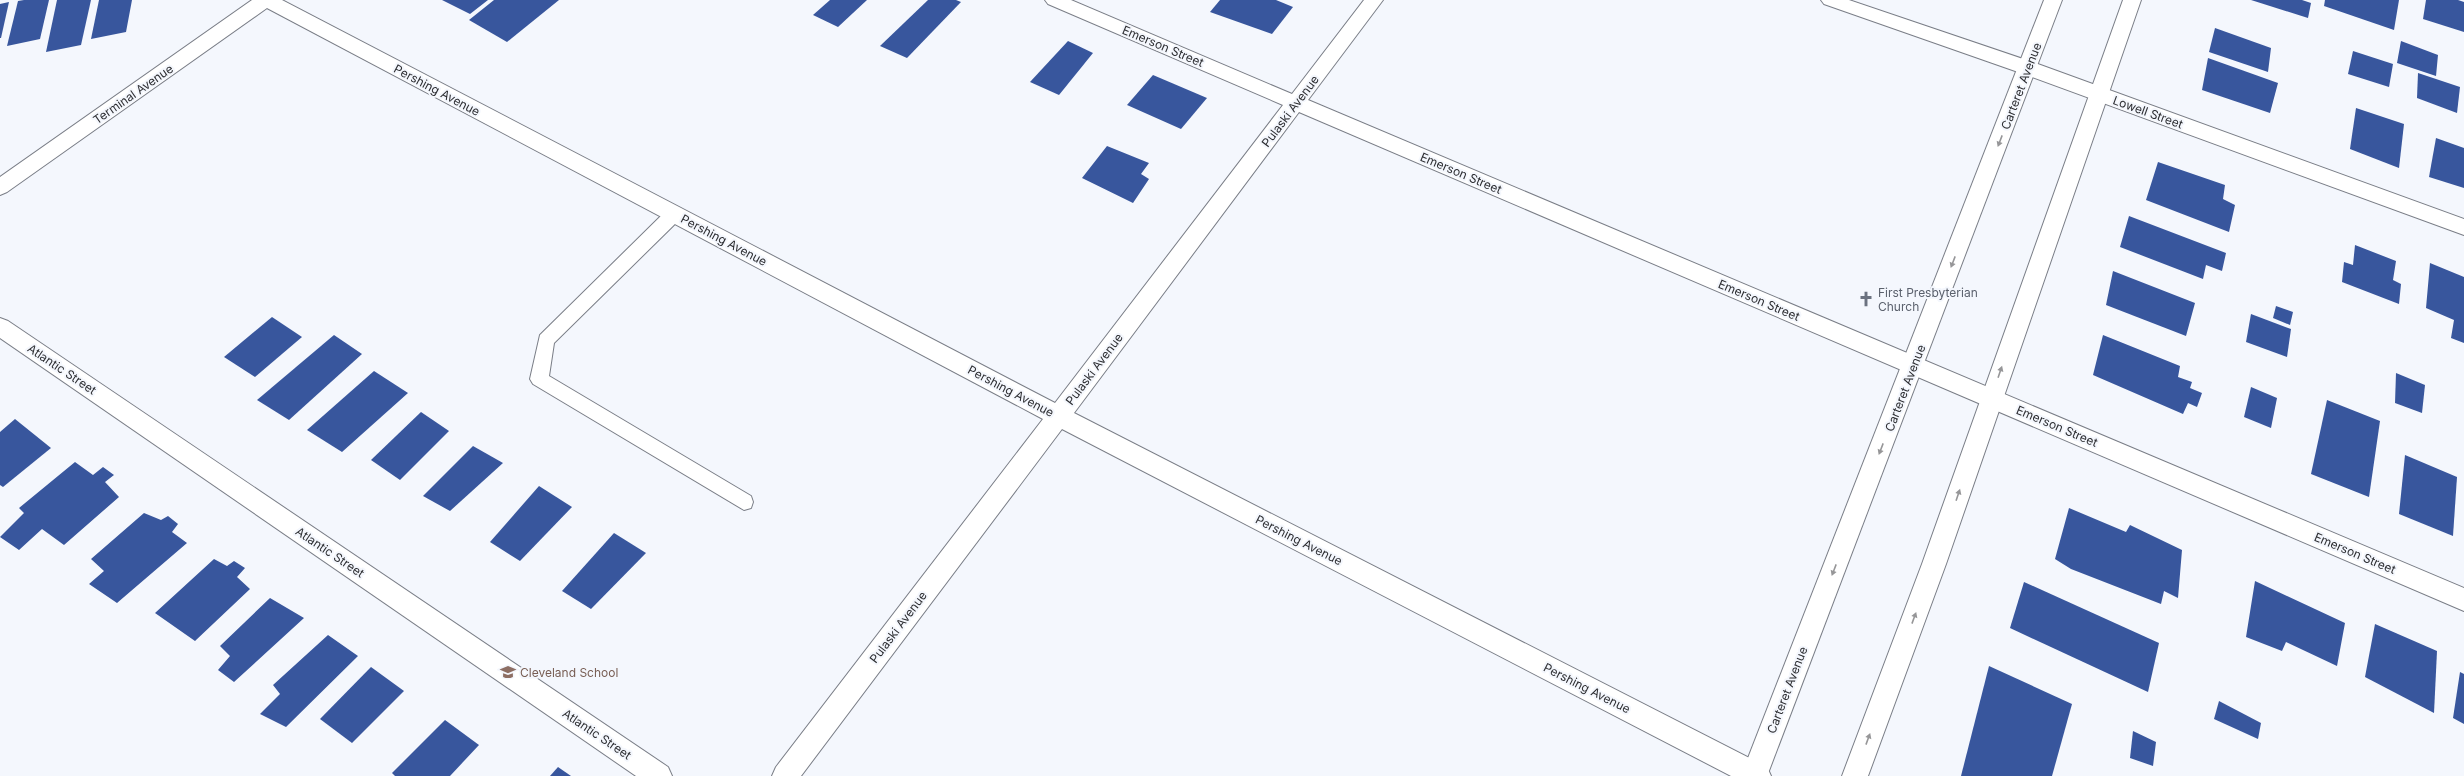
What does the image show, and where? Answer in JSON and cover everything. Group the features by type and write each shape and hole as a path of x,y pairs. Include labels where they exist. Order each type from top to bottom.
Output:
{"street":[{"name":"Terminal Avenue","path":"0,187 266,0"},
{"name":"Pershing Avenue","path":"266,0 1058,416 1756,775"},
{"name":"Emerson Street","path":"1054,0 2464,600"},
{"name":"Pulaski Avenue","path":"785,776 1374,0"},
{"name":"Lowell Street","path":"1830,0 2028,68 2464,227"},
{"name":"Carteret Avenue","path":"1756,775 2053,0"},
{"path":"1855,776 1934,564 1991,398 2100,95 2132,0"},
{"name":"Atlantic Street","path":"0,327 659,776"}],"lane":[{"path":"674,214 546,340 539,379 744,502"}],"building":[{"path":"49,0 40,39 7,46 18,1"},
{"path":"57,0 91,0 81,45 46,52"},
{"path":"99,0 132,0 126,32 91,39"},
{"path":"442,0 488,0 470,14"},
{"path":"494,0 559,0 507,42 469,20"},
{"path":"830,0 867,0 838,27 813,15"},
{"path":"928,0 956,0 961,2 907,58 880,46"},
{"path":"1220,0 1276,0 1293,7 1272,34 1210,12"},
{"path":"2251,0 2302,0 2311,3 2308,18"},
{"path":"2325,0 2399,0 2394,30 2324,6"},
{"path":"2426,0 2458,0 2464,2 2464,32 2423,19"},
{"path":"9,2 1,38 0,38 0,4"},
{"path":"2215,28 2271,48 2268,72 2209,52"},
{"path":"1068,41 1093,53 1059,95 1030,82"},
{"path":"2401,41 2438,55 2436,76 2397,63"},
{"path":"2353,51 2393,64 2389,87 2348,74"},
{"path":"2208,58 2278,83 2270,113 2202,90"},
{"path":"2418,73 2460,87 2457,113 2417,98"},
{"path":"1153,75 1207,98 1181,129 1127,105"},
{"path":"2356,108 2404,124 2399,168 2350,149"},
{"path":"2436,138 2464,148 2464,188 2429,177"},
{"path":"1107,146 1149,163 1141,174 1149,179 1133,203 1082,178"},
{"path":"2158,162 2225,185 2223,199 2235,205 2229,232 2146,200"},
{"path":"2129,216 2226,253 2222,271 2206,265 2203,279 2120,247"},
{"path":"2355,245 2396,261 2393,280 2401,284 2399,304 2342,282 2344,262 2353,265"},
{"path":"2430,263 2464,277 2464,343 2451,338 2454,320 2426,308"},
{"path":"2113,271 2195,303 2186,336 2106,305"},
{"path":"2276,306 2293,312 2290,325 2273,318"},
{"path":"2251,314 2291,329 2287,357 2246,342"},
{"path":"272,317 302,337 255,377 224,357"},
{"path":"334,335 362,354 289,420 257,400"},
{"path":"2103,335 2180,366 2178,377 2192,382 2190,388 2202,393 2197,407 2188,403 2183,414 2093,375"},
{"path":"374,371 408,393 342,452 307,430"},
{"path":"2396,373 2425,385 2422,413 2395,403"},
{"path":"2251,387 2277,398 2271,428 2244,417"},
{"path":"2327,400 2380,421 2369,497 2311,474"},
{"path":"421,412 449,431 400,480 371,460"},
{"path":"15,419 51,448 3,487 0,485 0,432"},
{"path":"473,446 503,463 450,511 423,496"},
{"path":"2405,455 2457,477 2453,536 2399,514"},
{"path":"75,462 93,475 103,467 114,475 105,482 119,497 64,545 42,529 19,550 0,537 24,513 19,508"},
{"path":"539,486 572,507 520,561 490,542"},
{"path":"2069,508 2126,532 2130,525 2182,550 2178,598 2164,591 2161,604 2071,569 2055,559"},
{"path":"144,513 161,520 168,516 178,524 172,532 187,543 117,603 89,584 104,571 91,559"},
{"path":"614,533 646,553 591,609 562,591"},
{"path":"214,559 227,566 234,561 245,568 237,577 250,589 195,641 155,613"},
{"path":"2255,581 2345,623 2337,666 2286,642 2282,651 2246,637"},
{"path":"2024,582 2159,643 2148,692 2010,628"},
{"path":"270,598 304,618 234,682 218,670 230,656 220,646"},
{"path":"2375,624 2437,651 2434,713 2365,677"},
{"path":"328,635 358,656 286,727 260,714 280,694 273,685"},
{"path":"1989,666 2072,704 2052,776 1961,776"},
{"path":"371,667 404,691 352,743 320,719"},
{"path":"2460,672 2464,674 2464,724 2453,718"},
{"path":"2219,701 2261,723 2258,739 2214,719"},
{"path":"445,720 479,745 450,776 395,776 392,773"},
{"path":"2133,731 2156,742 2153,766 2130,758"},
{"path":"558,767 571,776 550,776"}],"place":[{"name":"First Presbyterian Church","path":"1866,299"},
{"name":"Cleveland School","path":"508,672"}]}
